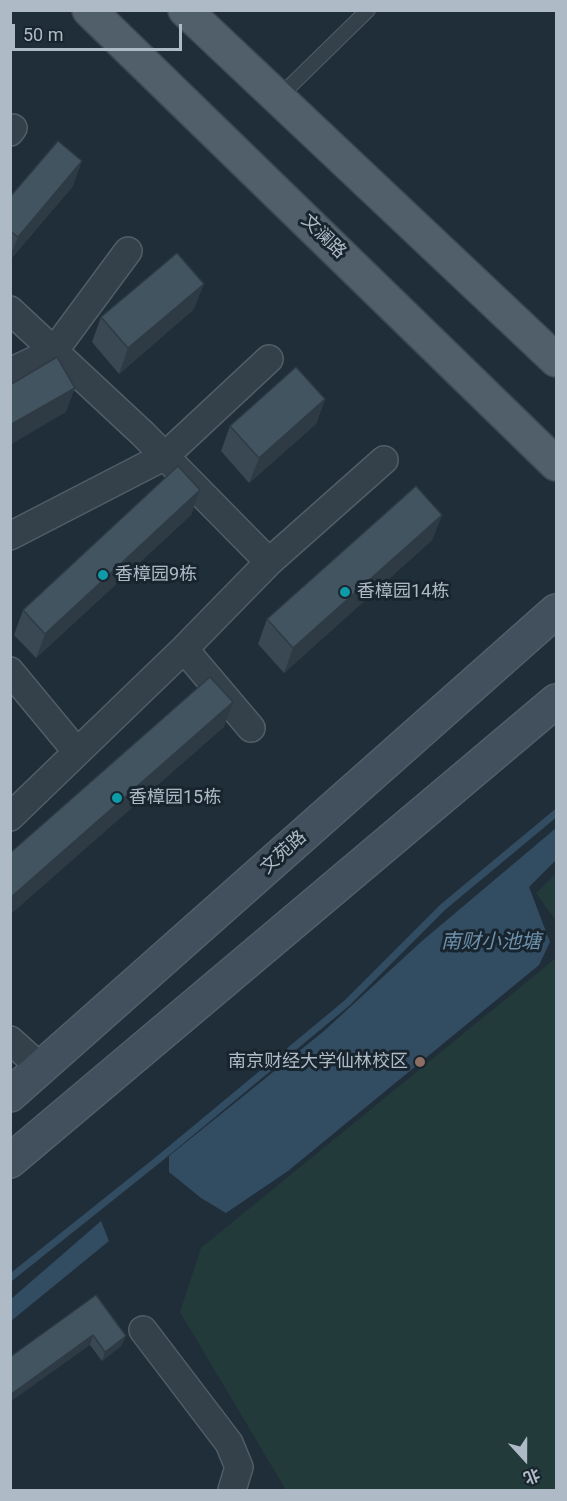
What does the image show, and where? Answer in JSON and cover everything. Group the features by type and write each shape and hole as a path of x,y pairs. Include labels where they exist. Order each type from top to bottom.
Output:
{"main road":[{"name":"文澜路","path":"89,10 556,464"},
{"path":"185,10 556,360"},
{"name":"文苑路","path":"10,1095 556,611"},
{"path":"10,1161 556,701"}],"street":[{"path":"10,372 54,351 128,251"},
{"path":"10,310 165,456 269,562"},
{"path":"10,536 165,456 269,358"},
{"path":"10,817 184,649 269,562 384,460"},
{"path":"184,649 250,728"},
{"path":"10,671 77,752"},
{"path":"10,1040 42,1068"},
{"path":"143,1330 229,1443 239,1467 232,1490"}],"lane":[{"path":"278,98 368,10"}],"green space":[{"path":"556,874 556,921 536,893"},
{"path":"556,958 556,1490 286,1490 180,1312 201,1248"}],"water":[{"name":"南财小池塘","path":"556,828 556,860 529,887 550,942 539,965 288,1171 226,1213 201,1198 169,1172 169,1156 324,1031 422,941"},
{"path":"101,1221 109,1241 11,1321 11,1299"}],"building":[{"path":"58,141 82,161 18,237 10,231 10,197"},
{"path":"177,253 204,284 128,348 101,317"},
{"path":"57,357 75,388 10,425 10,385"},
{"path":"296,367 325,399 259,458 230,426"},
{"path":"178,466 200,490 45,634 23,610"},
{"path":"416,486 442,515 293,648 267,619"},
{"path":"210,677 233,702 10,898 10,853"},
{"path":"96,1295 126,1336 105,1352 93,1335 10,1395 10,1357"}],"waterway":[{"path":"10,1278 159,1159 347,1003 443,907 556,813"}],"place":[{"name":"香樟园9栋","path":"103,575"},
{"name":"香樟园14栋","path":"345,592"},
{"name":"香樟园15栋","path":"117,798"},
{"name":"南京财经大学仙林校区","path":"420,1062"}]}
